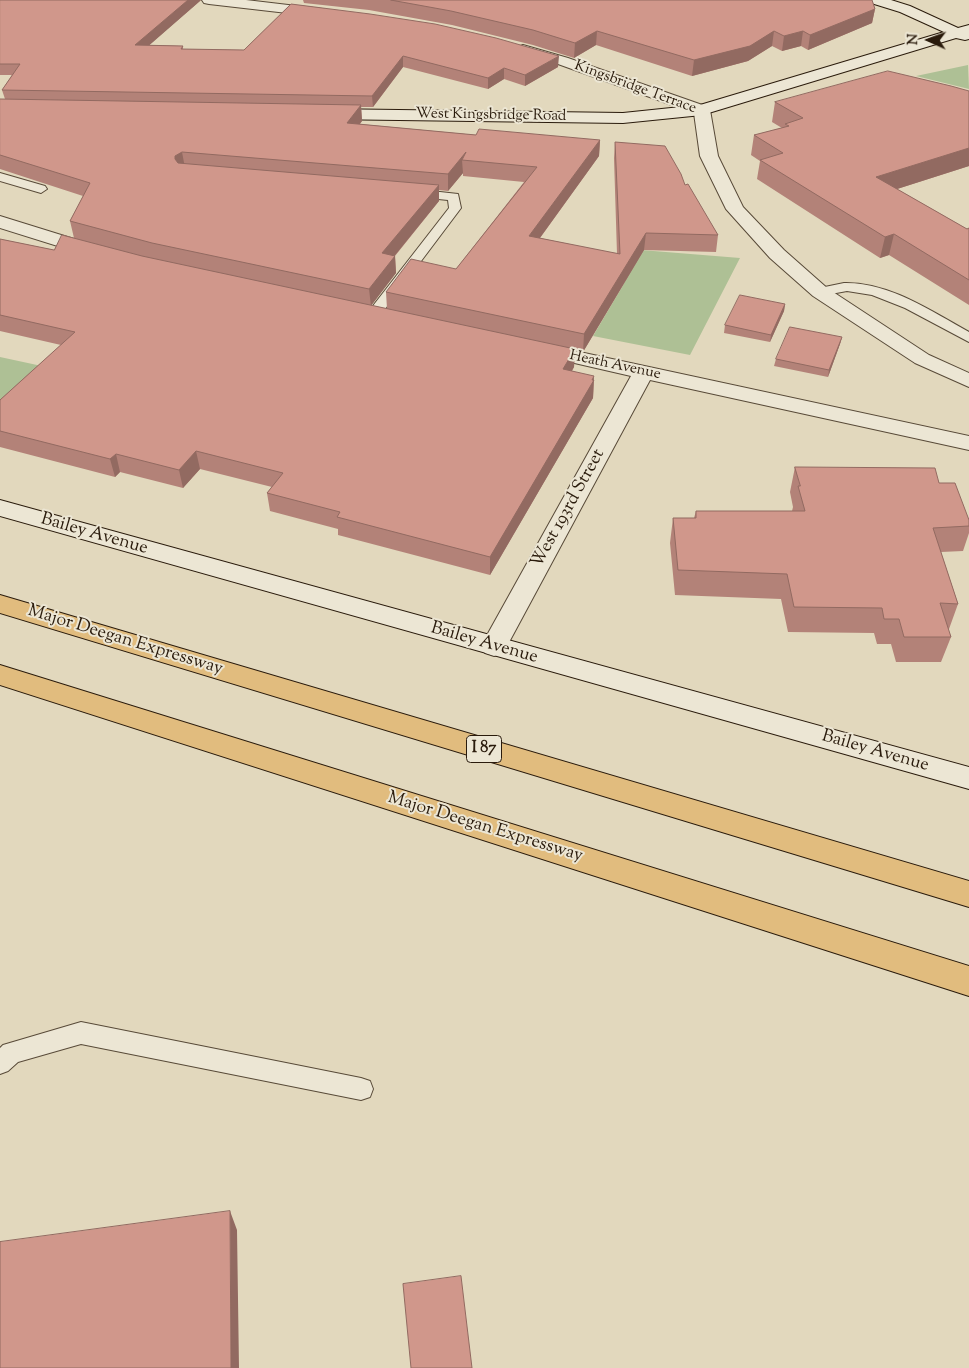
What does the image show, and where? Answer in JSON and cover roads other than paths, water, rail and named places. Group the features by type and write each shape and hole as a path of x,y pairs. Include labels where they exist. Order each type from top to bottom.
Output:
{"highway":[{"name":"Major Deegan Expressway","path":"0,604 969,894"},
{"name":"Major Deegan Expressway","path":"0,676 969,981"}],"street":[{"path":"209,0 334,14"},
{"path":"876,0 897,3 965,33"},
{"name":"West Kingsbridge Road","path":"309,114 623,118 702,110 817,74 965,33"},
{"name":"Kingsbridge Terrace","path":"506,45 563,61 702,110 709,156 735,209 777,254 820,292 922,359 969,382"},
{"path":"817,74 856,78"},
{"path":"0,222 110,256"},
{"name":"Heath Avenue","path":"519,345 969,443"},
{"name":"West 193rd Street","path":"494,646 644,372"},
{"name":"Bailey Avenue","path":"0,508 969,778"}],"lane":[{"path":"0,177 41,189"},
{"path":"374,314 455,208 454,196 404,192"},
{"path":"820,292 847,287 875,290 932,316 969,338"},
{"path":"0,1063 11,1053 81,1033 361,1089"}]}
